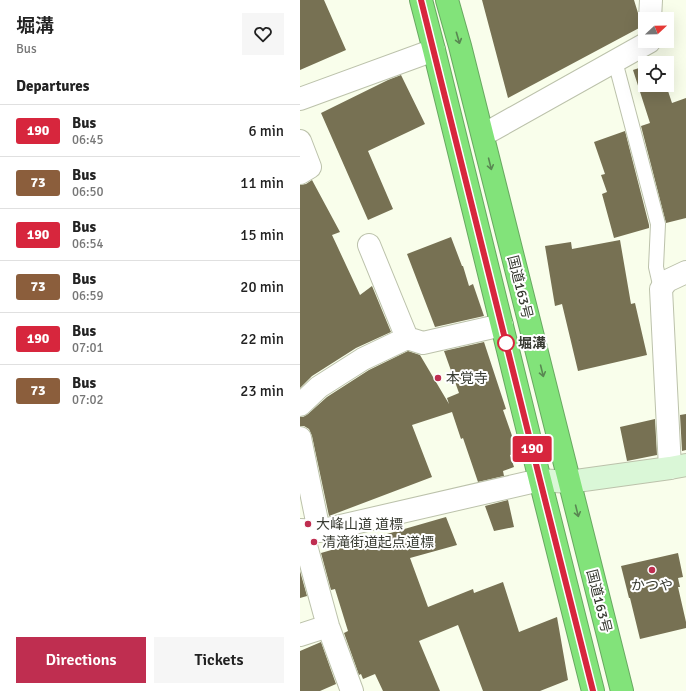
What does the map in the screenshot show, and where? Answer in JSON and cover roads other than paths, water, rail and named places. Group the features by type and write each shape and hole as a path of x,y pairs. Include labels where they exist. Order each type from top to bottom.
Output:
{"highway":[{"name":"国道163号","path":"421,0 593,691"},
{"name":"国道163号","path":"447,0 460,46 622,691"}],"street":[{"path":"650,12 651,0"},
{"path":"482,135 638,48"},
{"path":"300,99 434,50"},
{"path":"300,141 310,167 300,173"},
{"path":"369,244 407,338"},
{"path":"307,530 540,480 569,482 678,467 661,289 667,280 686,272"},
{"path":"300,406 319,387 363,359 407,338 423,343 502,326"},
{"path":"300,438 307,530 328,626 352,691"},
{"path":"300,635 328,626"}],"lane":[{"path":"615,61 658,224 656,267 661,289"}],"place":[{"name":"堀溝","path":"506,343"},
{"name":"本覚寺","path":"438,378"},
{"name":"大峰山道 道標","path":"308,524"},
{"name":"清滝街道起点道標","path":"314,542"},
{"name":"かつや","path":"652,570"}]}
